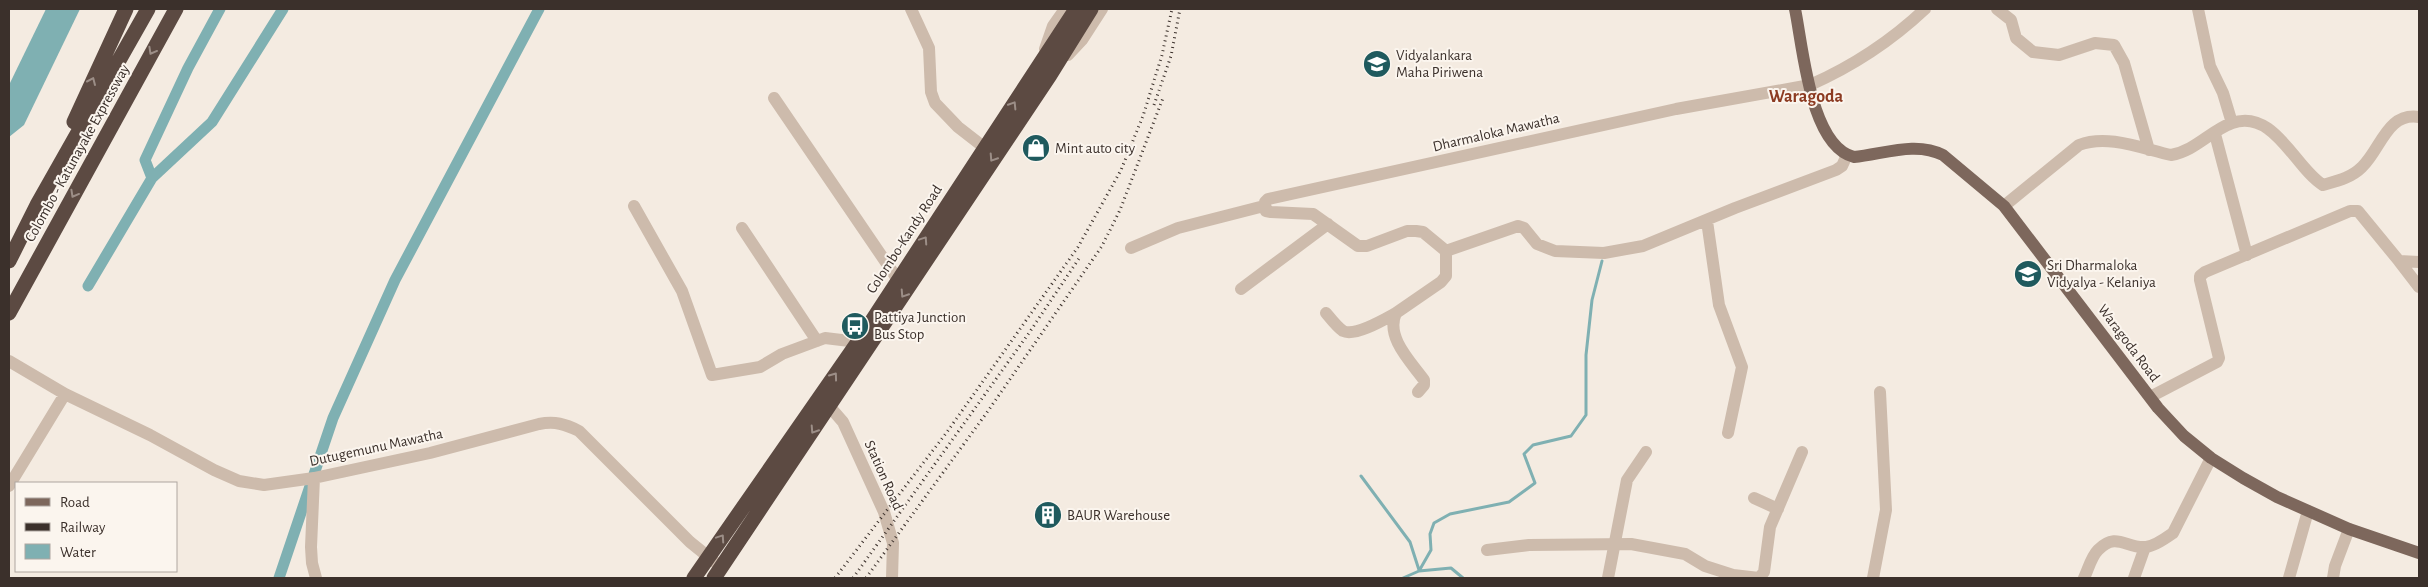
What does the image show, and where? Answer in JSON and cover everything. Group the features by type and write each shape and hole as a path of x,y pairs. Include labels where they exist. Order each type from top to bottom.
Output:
{"highway":[{"path":"37,206 126,9"},
{"name":"Colombo - Katunayake Expressway","path":"9,261 37,206 148,9"},
{"name":"Colombo - Katunayake Expressway","path":"9,313 176,9"},
{"path":"1044,70 1078,11"},
{"name":"Colombo-Kandy Road","path":"694,578 825,401 858,342 985,148 1044,70"},
{"name":"Colombo-Kandy Road","path":"718,572 825,401 1044,70"}],"main road":[{"path":"1795,9 1819,120 1836,147 1847,155"},
{"name":"Waragoda Road","path":"1847,155 1854,157 1910,148 1933,150 1943,155 2004,206 2150,397 2184,436 2211,458 2268,492 2349,529 2419,553"}],"street":[{"path":"911,9 929,48 931,92 935,103 953,122 985,148"},
{"path":"1044,70 1082,40 1102,9"},
{"name":"Dharmaloka Mawatha","path":"1131,248 1178,228 1264,206 1268,199 1667,111 1810,85 1841,72 1906,27 1925,9"},
{"path":"1997,9 2011,20 2014,25 2016,38 2033,52 2059,55 2095,43 2114,45 2124,63 2149,150"},
{"path":"2198,9 2210,66 2223,93 2232,123"},
{"path":"1044,70 1053,26 1078,11"},
{"path":"774,98 898,280"},
{"path":"2004,206 2079,145 2091,140 2105,140 2170,155 2181,153 2232,123 2254,122 2268,129 2291,151 2315,181 2323,186 2345,179 2362,167 2398,120 2410,115 2419,117"},
{"path":"2215,134 2247,255"},
{"path":"1446,250 1518,226 1524,228 1537,244 1555,251 1604,253 1643,246 1735,208 1836,170 1842,166 1847,155"},
{"path":"634,206 682,291 712,375 760,367 782,354 825,338 858,342"},
{"path":"1264,206 1266,210 1271,212 1312,214 1358,246 1367,246 1407,231 1416,231 1423,232 1446,250"},
{"path":"2150,397 2216,362 2219,358 2200,276 2350,211 2358,211 2419,288"},
{"path":"1707,221 1719,305 1742,367 1728,433"},
{"path":"1241,288 1328,224"},
{"path":"742,228 816,341"},
{"path":"1326,314 1343,330 1348,332 1364,329 1396,313 1441,282 1446,276 1446,250"},
{"path":"2399,262 2419,262"},
{"path":"1396,313 1393,324 1399,347 1424,380 1424,386 1418,392"},
{"name":"Dutugemunu Mawatha","path":"9,361 65,394 238,481 264,485 314,478 430,453 539,424 552,422 564,424 579,431 593,444 674,526 708,557 718,572"},
{"path":"1873,578 1886,510 1880,392"},
{"path":"9,486 65,394"},
{"name":"Station Road","path":"825,401 843,422 884,512 893,543 892,578"},
{"path":"1608,578 1626,480 1646,452"},
{"path":"1487,550 1529,545 1615,542 1685,554 1705,566 1733,575 1759,578 1764,572 1770,527 1802,452"},
{"path":"2084,578 2097,552 2107,543 2118,540 2145,547 2174,533 2211,458"},
{"path":"314,478 312,563 316,578"},
{"path":"1754,498 1778,510"},
{"path":"2289,578 2308,511"},
{"path":"2333,578 2335,566 2349,529"},
{"path":"2134,578 2145,547"},
{"path":"305,578 312,563"}],"water":[{"path":"46,9 80,9 24,125 9,137 9,85"}],"waterway":[{"path":"152,178 145,160 188,68 220,9"},
{"path":"88,286 152,178 212,122 283,9"},
{"path":"279,578 333,418 395,280 539,9"},
{"path":"1419,571 1431,550 1430,534 1434,523 1450,514 1509,502 1535,483 1524,454 1533,445 1571,436 1586,415 1586,355 1592,300 1602,261"},
{"path":"1361,476 1410,542 1419,570"},
{"path":"1403,578 1419,571 1451,568 1463,578"}],"railway":[{"path":"835,578 947,432 1078,247 1121,170 1143,116 1162,55 1172,9"},
{"path":"1154,105 1171,56 1180,9"},
{"path":"866,578 988,411 1102,246 1120,210 1163,98"},
{"path":"853,578 1029,333 1080,257"}],"place":[{"name":"Vidyalankara Maha Piriwena","path":"1377,64"},
{"name":"Mint auto city","path":"1036,148"},
{"name":"Sri Dharmaloka Vidyalya - Kelaniya","path":"2028,274"},
{"name":"Pattiya Junction Bus Stop","path":"855,326"},
{"name":"BAUR Warehouse","path":"1048,515"}],"district":[{"name":"Waragoda","path":"1806,96"}]}
